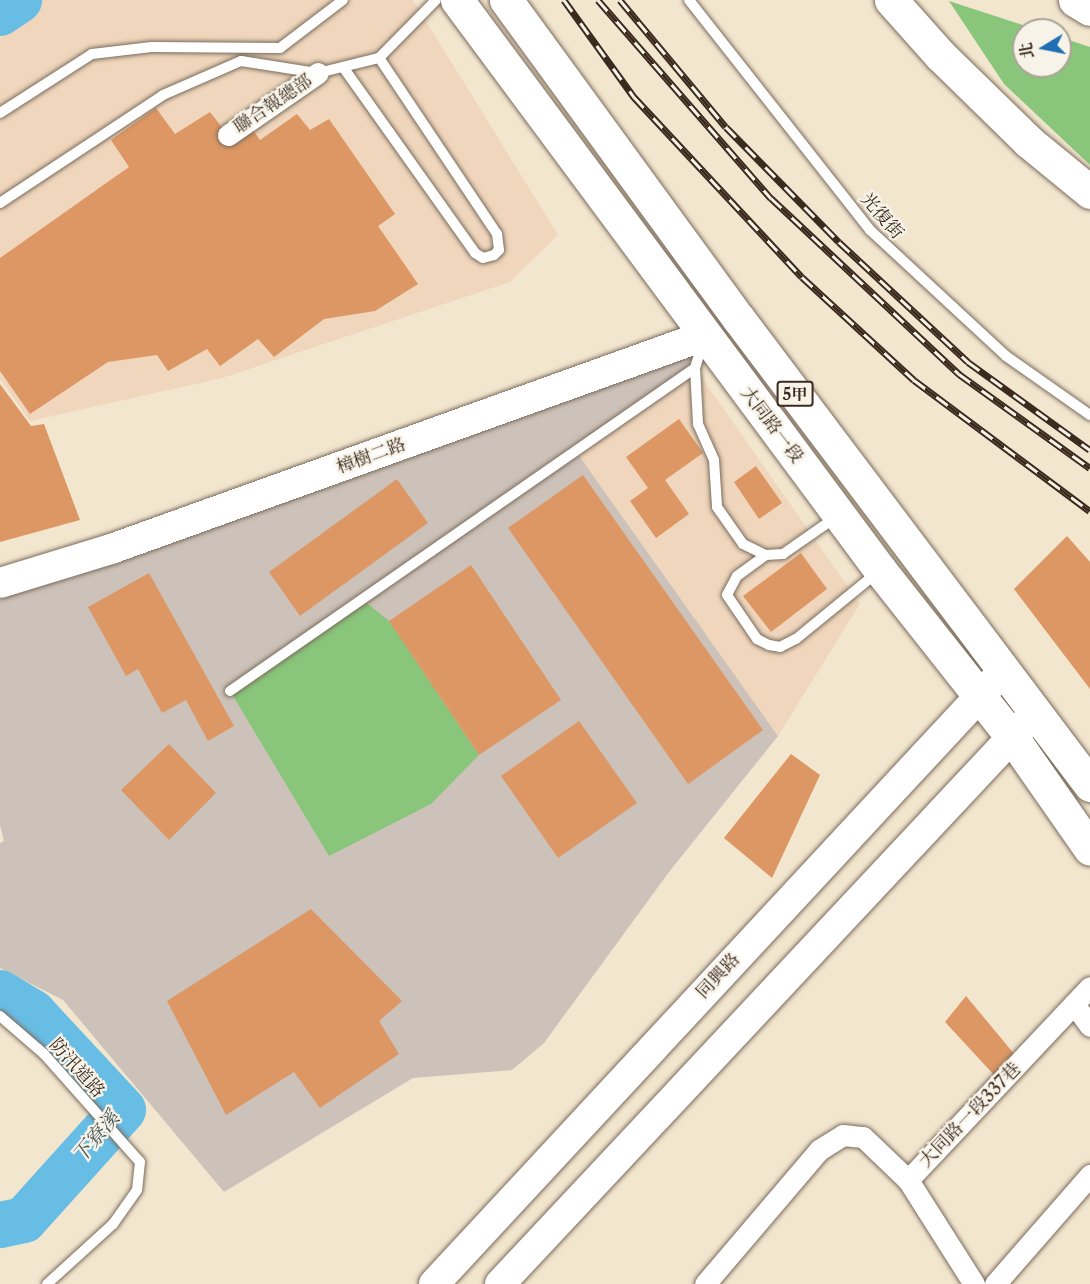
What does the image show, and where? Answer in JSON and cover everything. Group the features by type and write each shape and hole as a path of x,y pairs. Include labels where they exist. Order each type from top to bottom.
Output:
{"main road":[{"name":"大同路一段","path":"457,0 704,336 880,570 976,697 1012,737 1090,849"},
{"name":"大同路一段","path":"506,0 738,318 1090,785"},
{"path":"891,0 940,55 1029,142 1090,192"},
{"path":"1075,0 1090,9"}],"street":[{"name":"聯合報總部","path":"228,135 318,73"},
{"name":"樟樹二路","path":"0,583 111,549 704,336 738,318"},
{"name":"同興路","path":"434,1284 976,697 1004,670"},
{"path":"500,1284 1035,711"},
{"name":"大同路一段337巷","path":"974,1284 908,1180 1090,987"},
{"path":"1074,1004 1090,1026"},
{"path":"705,1284 819,1150 843,1135 863,1137 908,1180"},
{"path":"995,1284 1090,1175"}],"lane":[{"path":"0,113 92,54 152,47 280,48 343,0"},
{"path":"0,203 163,95 241,61 318,73 379,58 436,0"},
{"name":"光復街","path":"689,0 870,230 1006,356 1090,415"},
{"path":"343,67 475,254 483,258 494,255 499,250 497,234 379,58"},
{"path":"704,336 695,368 698,424 714,460 717,507 743,544 766,555 783,554 799,546 839,515"},
{"path":"230,691 695,368"},
{"path":"766,555 737,576 727,595 757,639 780,647 796,639 880,570"},
{"name":"防汛道路","path":"0,1016 45,1055 140,1162 137,1190 112,1224 47,1284"}],"shaded area":[{"path":"19,0 413,0 558,235 510,282 222,378 30,421 0,379 0,13"},
{"path":"704,336 695,368 575,450 778,736 669,872 544,1043 512,1070 413,1078 224,1192 63,1000 0,968 0,843 4,841 0,825 0,583"},
{"path":"695,368 860,604 778,736 575,450"}],"green space":[{"path":"949,1 1012,22 1012,78 1072,78 1072,41 1090,47 1090,165 1004,84"},
{"path":"362,599 389,621 479,755 431,804 329,856 230,691"}],"building":[{"path":"156,108 175,134 210,112 228,135 247,121 260,140 297,114 310,130 329,119 395,214 378,226 418,284 375,311 324,319 274,357 258,339 220,366 207,349 168,371 157,355 108,362 30,414 0,371 0,258 129,167 111,140"},
{"path":"0,384 31,426 44,424 80,520 0,542"},
{"path":"679,419 703,453 665,480 689,514 656,538 630,501 648,488 626,457"},
{"path":"756,466 782,503 759,519 734,482"},
{"path":"583,475 763,730 688,784 508,528"},
{"path":"397,479 428,523 300,616 269,572"},
{"path":"1067,536 1090,562 1090,689 1014,589"},
{"path":"801,553 827,589 771,632 743,596"},
{"path":"471,565 561,700 479,755 389,621"},
{"path":"149,573 234,726 208,741 186,700 162,713 138,669 126,676 88,607"},
{"path":"579,721 637,803 558,858 501,776"},
{"path":"169,744 216,793 169,840 121,790"},
{"path":"791,754 820,775 772,878 724,838"},
{"path":"311,909 402,1001 379,1021 399,1054 320,1108 294,1072 226,1115 167,1001"},
{"path":"966,996 1015,1055 995,1076 945,1022"}],"waterway":[{"name":"下寮溪","path":"0,13 19,0"},
{"name":"下寮溪","path":"0,993 33,1013 123,1110 24,1220 0,1225"}],"railway":[{"path":"564,0 634,97 802,277 914,380 1090,511"},
{"path":"598,0 771,198 959,374 1090,468"},
{"path":"620,0 726,127 839,242 968,362 1090,450"}]}
